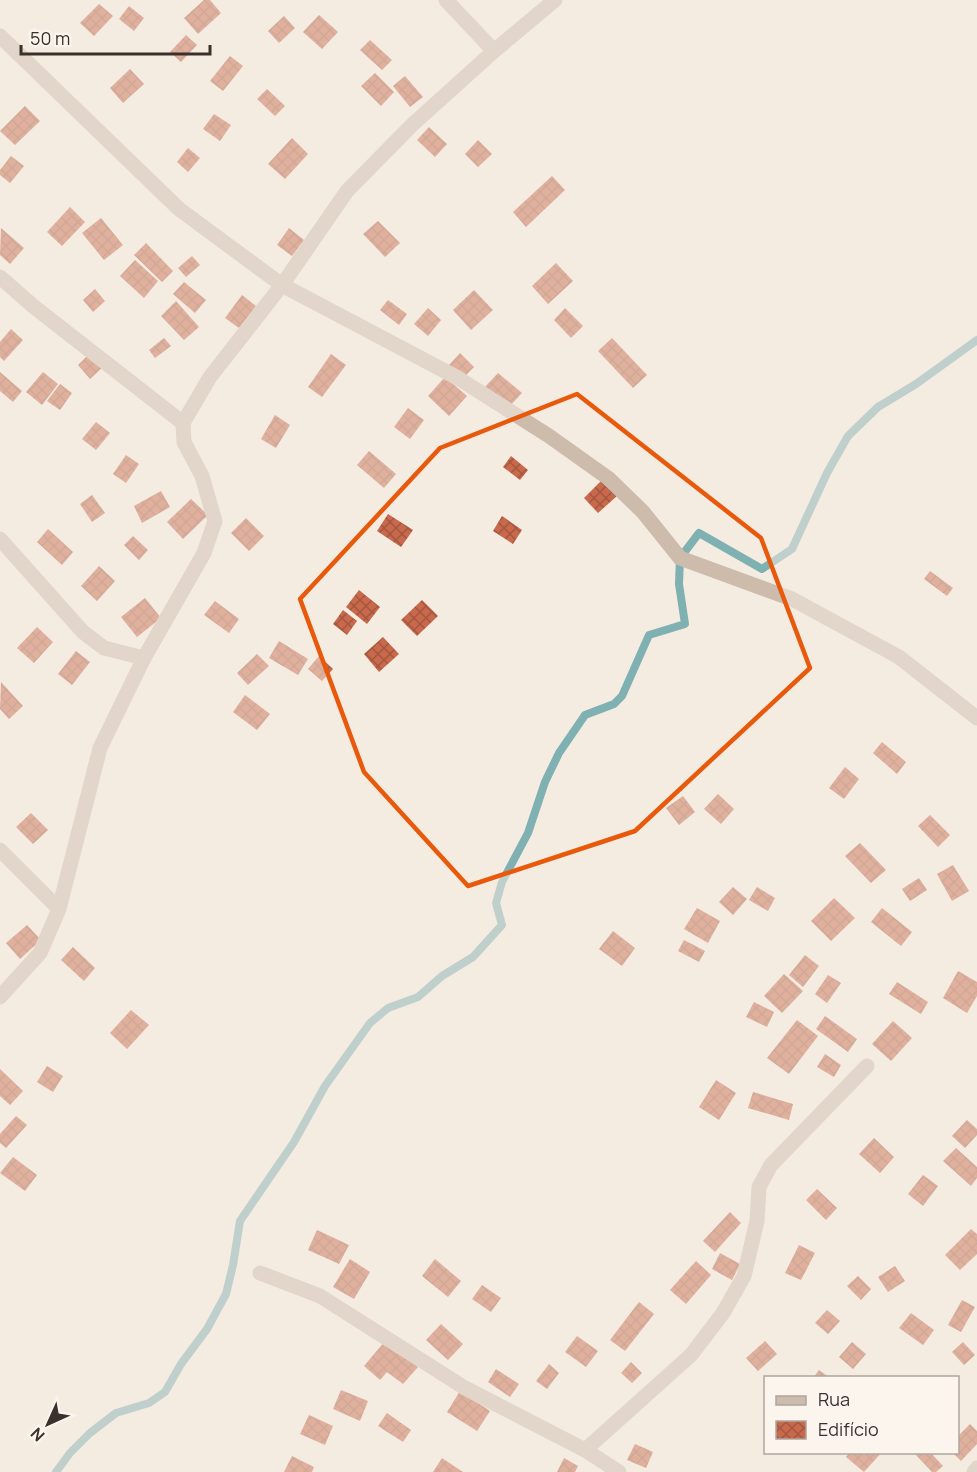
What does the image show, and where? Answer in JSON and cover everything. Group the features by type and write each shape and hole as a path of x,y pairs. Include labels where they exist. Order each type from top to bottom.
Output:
{"street":[{"path":"446,0 494,51"},
{"path":"0,997 40,953 59,909 100,748 144,658 204,552 215,520 202,476 184,442 183,423 210,377 282,285 347,191 412,125 555,0"},
{"path":"0,36 179,209 282,285 458,378 549,436 608,478 643,512 680,558 802,604 898,657 977,718"},
{"path":"0,277 33,306 183,423"},
{"path":"0,539 83,632 104,648 144,658"},
{"path":"0,849 59,909"},
{"path":"585,1450 691,1355 723,1313 744,1276 758,1221 759,1187 771,1165 867,1066"},
{"path":"260,1273 320,1296 465,1388 585,1450 619,1472"},
{"path":"974,1472 977,1468"}],"highlighted area":[{"path":"577,394 761,538 810,668 635,831 468,886 364,772 300,599 440,448"}],"building":[{"path":"204,0 210,0 221,13 198,34 184,18"},
{"path":"99,4 113,16 94,36 80,23"},
{"path":"129,6 144,18 134,31 119,19"},
{"path":"319,15 338,32 322,49 303,32"},
{"path":"284,16 295,28 279,43 268,31"},
{"path":"186,35 197,45 181,62 170,52"},
{"path":"370,40 392,60 382,70 360,50"},
{"path":"230,56 243,66 223,91 210,81"},
{"path":"130,69 144,84 123,103 110,88"},
{"path":"375,73 394,92 381,106 361,86"},
{"path":"405,76 423,97 410,107 393,86"},
{"path":"267,89 285,106 275,116 257,99"},
{"path":"25,106 40,121 15,145 0,131"},
{"path":"214,114 231,125 220,141 203,129"},
{"path":"429,127 447,144 435,157 417,140"},
{"path":"292,138 308,154 285,179 268,164"},
{"path":"478,140 492,154 478,167 465,154"},
{"path":"188,148 200,158 188,172 177,162"},
{"path":"11,156 24,166 10,183 0,175 0,170"},
{"path":"552,176 565,190 526,227 513,212"},
{"path":"70,207 85,222 62,246 47,232"},
{"path":"101,218 123,245 104,260 82,233"},
{"path":"378,221 400,243 385,257 363,234"},
{"path":"1,228 24,248 10,264 0,255"},
{"path":"289,228 304,240 292,256 277,245"},
{"path":"146,243 173,271 162,282 134,255"},
{"path":"192,256 200,265 186,277 178,268"},
{"path":"135,260 158,281 144,298 120,276"},
{"path":"556,263 573,281 548,304 532,286"},
{"path":"184,282 206,300 195,313 173,294"},
{"path":"95,289 105,301 93,312 83,300"},
{"path":"474,290 493,310 471,330 453,310"},
{"path":"242,295 256,306 239,328 225,318"},
{"path":"388,300 407,314 399,325 380,310"},
{"path":"176,301 199,327 184,340 161,316"},
{"path":"428,308 441,320 428,336 414,324"},
{"path":"565,308 583,326 571,338 554,320"},
{"path":"11,329 23,340 4,361 0,357 0,342"},
{"path":"164,338 171,346 155,358 149,350"},
{"path":"612,338 647,375 633,388 598,351"},
{"path":"91,352 104,366 90,379 78,365"},
{"path":"460,353 474,367 463,378 449,365"},
{"path":"331,354 346,365 322,397 308,387"},
{"path":"0,372 22,391 13,402 0,391"},
{"path":"43,372 58,384 42,405 26,392"},
{"path":"498,373 522,393 508,408 484,388"},
{"path":"445,377 467,396 449,416 428,396"},
{"path":"60,384 72,393 60,410 47,401"},
{"path":"408,408 424,420 410,439 394,427"},
{"path":"275,415 290,425 276,448 261,439"},
{"path":"96,422 110,433 96,450 82,439"},
{"path":"369,451 396,474 384,488 357,465"},
{"path":"126,455 139,464 126,483 113,474"},
{"path":"511,456 528,470 520,480 503,467"},
{"path":"602,480 617,496 598,513 584,498"},
{"path":"161,491 170,507 142,523 134,506"},
{"path":"92,495 105,513 92,522 80,504"},
{"path":"191,499 208,515 183,539 167,522"},
{"path":"388,514 413,530 401,547 377,531"},
{"path":"502,516 522,530 513,544 493,531"},
{"path":"246,518 264,536 249,551 231,533"},
{"path":"48,529 73,552 62,565 37,542"},
{"path":"133,536 148,550 139,560 124,545"},
{"path":"99,566 115,581 97,601 81,586"},
{"path":"930,571 953,588 947,596 924,579"},
{"path":"359,590 380,607 367,624 346,607"},
{"path":"145,598 161,618 137,637 121,617"},
{"path":"422,600 438,616 417,636 401,620"},
{"path":"215,601 239,619 229,633 204,615"},
{"path":"343,610 357,621 347,635 333,624"},
{"path":"37,627 53,642 34,663 17,648"},
{"path":"383,637 399,654 379,672 364,654"},
{"path":"279,641 308,659 298,675 269,658"},
{"path":"76,651 90,662 72,685 58,674"},
{"path":"257,654 269,666 248,685 237,673"},
{"path":"319,656 333,669 322,681 308,669"},
{"path":"1,682 23,706 9,719 0,709"},
{"path":"245,695 270,714 257,730 233,712"},
{"path":"882,742 906,762 897,774 873,753"},
{"path":"845,767 859,779 844,799 829,788"},
{"path":"718,794 734,809 721,824 704,809"},
{"path":"683,796 695,812 679,825 666,808"},
{"path":"31,813 48,830 33,844 16,827"},
{"path":"930,815 950,835 938,847 918,826"},
{"path":"860,843 886,870 871,883 845,856"},
{"path":"953,865 969,891 952,901 937,874"},
{"path":"919,878 927,890 910,901 902,889"},
{"path":"733,887 747,899 733,915 719,902"},
{"path":"757,887 775,898 768,911 749,900"},
{"path":"834,898 855,918 831,941 811,921"},
{"path":"697,908 720,921 708,943 684,929"},
{"path":"882,908 912,932 901,946 871,922"},
{"path":"27,925 41,940 20,959 6,943"},
{"path":"613,931 635,948 622,966 599,949"},
{"path":"684,940 705,951 699,962 678,951"},
{"path":"73,947 95,968 84,981 61,960"},
{"path":"805,955 819,966 803,987 789,975"},
{"path":"958,971 977,982 977,996 967,1013 943,998"},
{"path":"784,974 803,991 782,1013 764,996"},
{"path":"828,975 841,983 827,1003 815,994"},
{"path":"897,982 928,1002 921,1014 889,994"},
{"path":"754,1002 774,1012 767,1027 746,1017"},
{"path":"131,1010 149,1025 127,1049 110,1033"},
{"path":"825,1016 857,1039 848,1052 816,1029"},
{"path":"797,1020 818,1036 789,1074 767,1058"},
{"path":"893,1021 912,1038 891,1061 872,1044"},
{"path":"825,1054 841,1065 834,1077 817,1067"},
{"path":"47,1066 63,1076 53,1092 37,1082"},
{"path":"0,1069 23,1091 10,1105 0,1096"},
{"path":"716,1080 736,1093 719,1120 699,1107"},
{"path":"753,1092 793,1104 789,1120 748,1108"},
{"path":"16,1116 27,1125 6,1148 0,1143 0,1134"},
{"path":"967,1120 977,1129 977,1135 965,1148 952,1136"},
{"path":"874,1138 894,1157 880,1173 859,1154"},
{"path":"956,1148 977,1167 977,1178 971,1186 943,1161"},
{"path":"13,1157 37,1175 25,1191 0,1173"},
{"path":"923,1175 938,1186 923,1206 908,1194"},
{"path":"817,1189 837,1208 826,1220 806,1200"},
{"path":"730,1212 741,1223 715,1252 703,1241"},
{"path":"971,1229 977,1234 977,1254 960,1270 945,1255"},
{"path":"317,1230 349,1245 339,1264 308,1250"},
{"path":"799,1245 815,1253 801,1280 785,1273"},
{"path":"720,1253 740,1264 732,1280 712,1269"},
{"path":"350,1259 370,1272 354,1299 333,1287"},
{"path":"435,1259 461,1281 448,1297 422,1276"},
{"path":"696,1261 711,1275 686,1304 670,1290"},
{"path":"895,1266 905,1281 888,1292 878,1277"},
{"path":"858,1276 871,1289 861,1300 847,1286"},
{"path":"482,1285 501,1298 491,1312 472,1299"},
{"path":"962,1300 975,1307 961,1332 948,1325"},
{"path":"639,1302 654,1314 625,1351 610,1340"},
{"path":"827,1310 840,1321 828,1334 815,1323"},
{"path":"911,1313 934,1330 923,1345 899,1328"},
{"path":"441,1324 463,1344 448,1360 426,1340"},
{"path":"577,1336 598,1351 586,1367 565,1352"},
{"path":"386,1340 418,1367 403,1384 387,1372 380,1380 364,1366"},
{"path":"765,1341 777,1354 758,1371 746,1358"},
{"path":"852,1342 866,1354 853,1369 839,1357"},
{"path":"963,1342 975,1355 964,1365 952,1352"},
{"path":"631,1362 642,1373 632,1383 621,1373"},
{"path":"549,1364 559,1373 547,1389 536,1381"},
{"path":"496,1369 519,1384 510,1397 488,1382"},
{"path":"819,1370 827,1376 814,1376"},
{"path":"341,1390 368,1401 360,1421 333,1409"},
{"path":"460,1391 490,1411 477,1431 447,1412"},
{"path":"387,1413 411,1430 403,1442 378,1426"},
{"path":"309,1415 333,1426 325,1445 300,1434"},
{"path":"970,1424 977,1431 977,1444 961,1461 954,1454 959,1454 959,1435"},
{"path":"635,1444 653,1452 646,1468 627,1460"},
{"path":"848,1454 880,1454 864,1472 846,1457"},
{"path":"932,1454 943,1466 936,1472 932,1472 916,1455"},
{"path":"292,1456 314,1467 312,1472 284,1472"},
{"path":"442,1458 463,1472 433,1472"},
{"path":"564,1458 578,1466 575,1472 557,1472"}],"waterway":[{"path":"56,1472 70,1453 90,1433 116,1413 149,1403 165,1392 181,1364 207,1329 226,1294 240,1221 294,1142 325,1086 370,1023 388,1008 418,997 442,976 473,957 502,925 496,903 502,882 528,833 545,782 559,753 585,715 614,704 622,696 649,635 685,624 679,584 680,558 699,533 762,569 792,549 827,473 848,436 878,407 916,384 977,340"}]}
